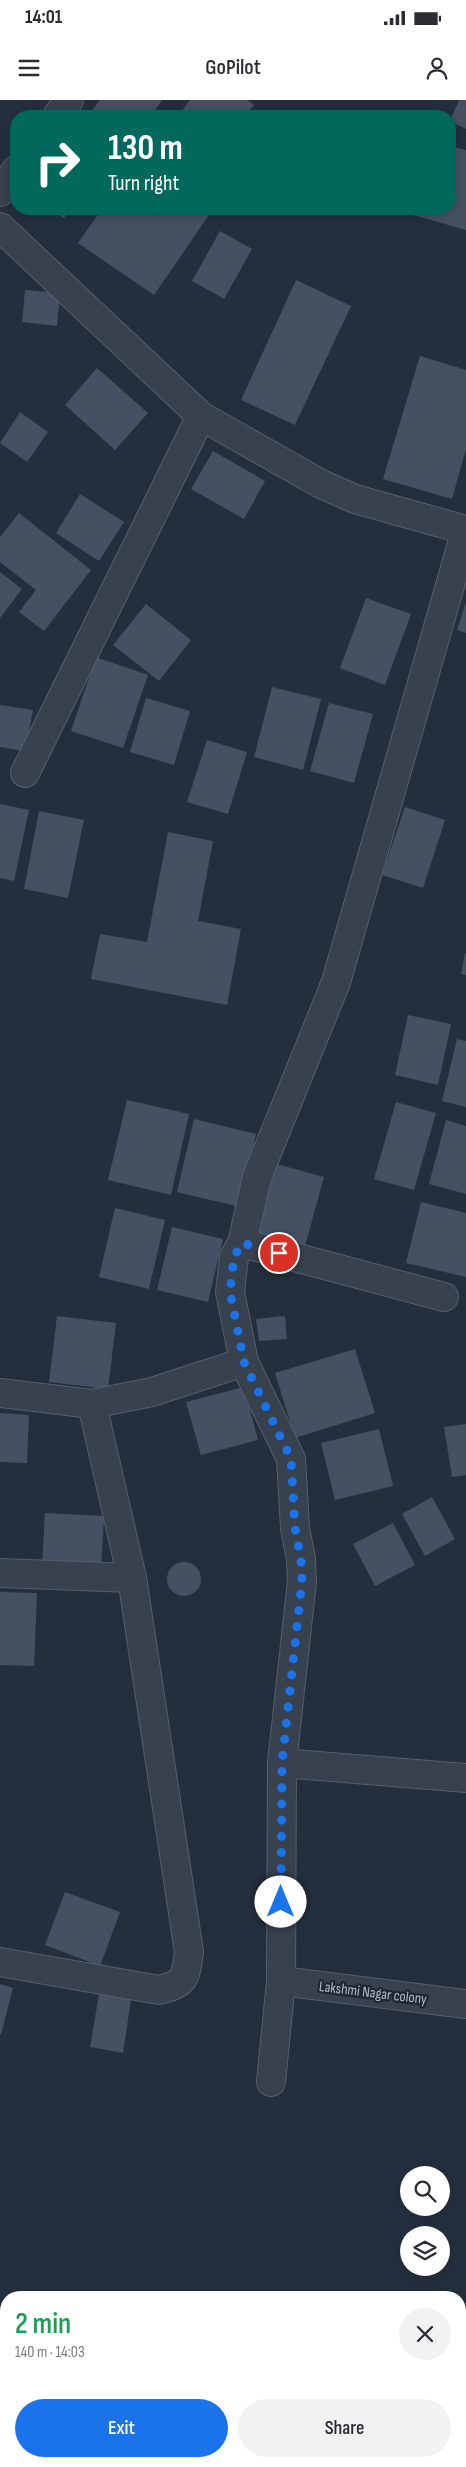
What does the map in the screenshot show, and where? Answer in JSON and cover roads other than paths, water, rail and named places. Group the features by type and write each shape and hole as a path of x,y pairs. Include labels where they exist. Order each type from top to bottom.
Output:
{"street":[{"path":"61,110 69,100"},
{"path":"0,192 10,178"},
{"path":"0,227 202,416 322,484 354,499 466,530 336,982 257,1177 242,1243 234,1257 230,1292 244,1362 291,1459 295,1528 301,1559 302,1581 282,1763 281,1981 271,2082"},
{"path":"25,773 202,416"},
{"path":"242,1243 444,1297"},
{"path":"0,1393 92,1404 152,1392 244,1362"},
{"path":"0,1962 158,1990 177,1985 186,1977 189,1952 132,1578 92,1404"},
{"path":"0,1573 132,1578"},
{"path":"282,1763 466,1778"},
{"name":"Lakshmi Nagar colony","path":"281,1981 466,2004"}]}
